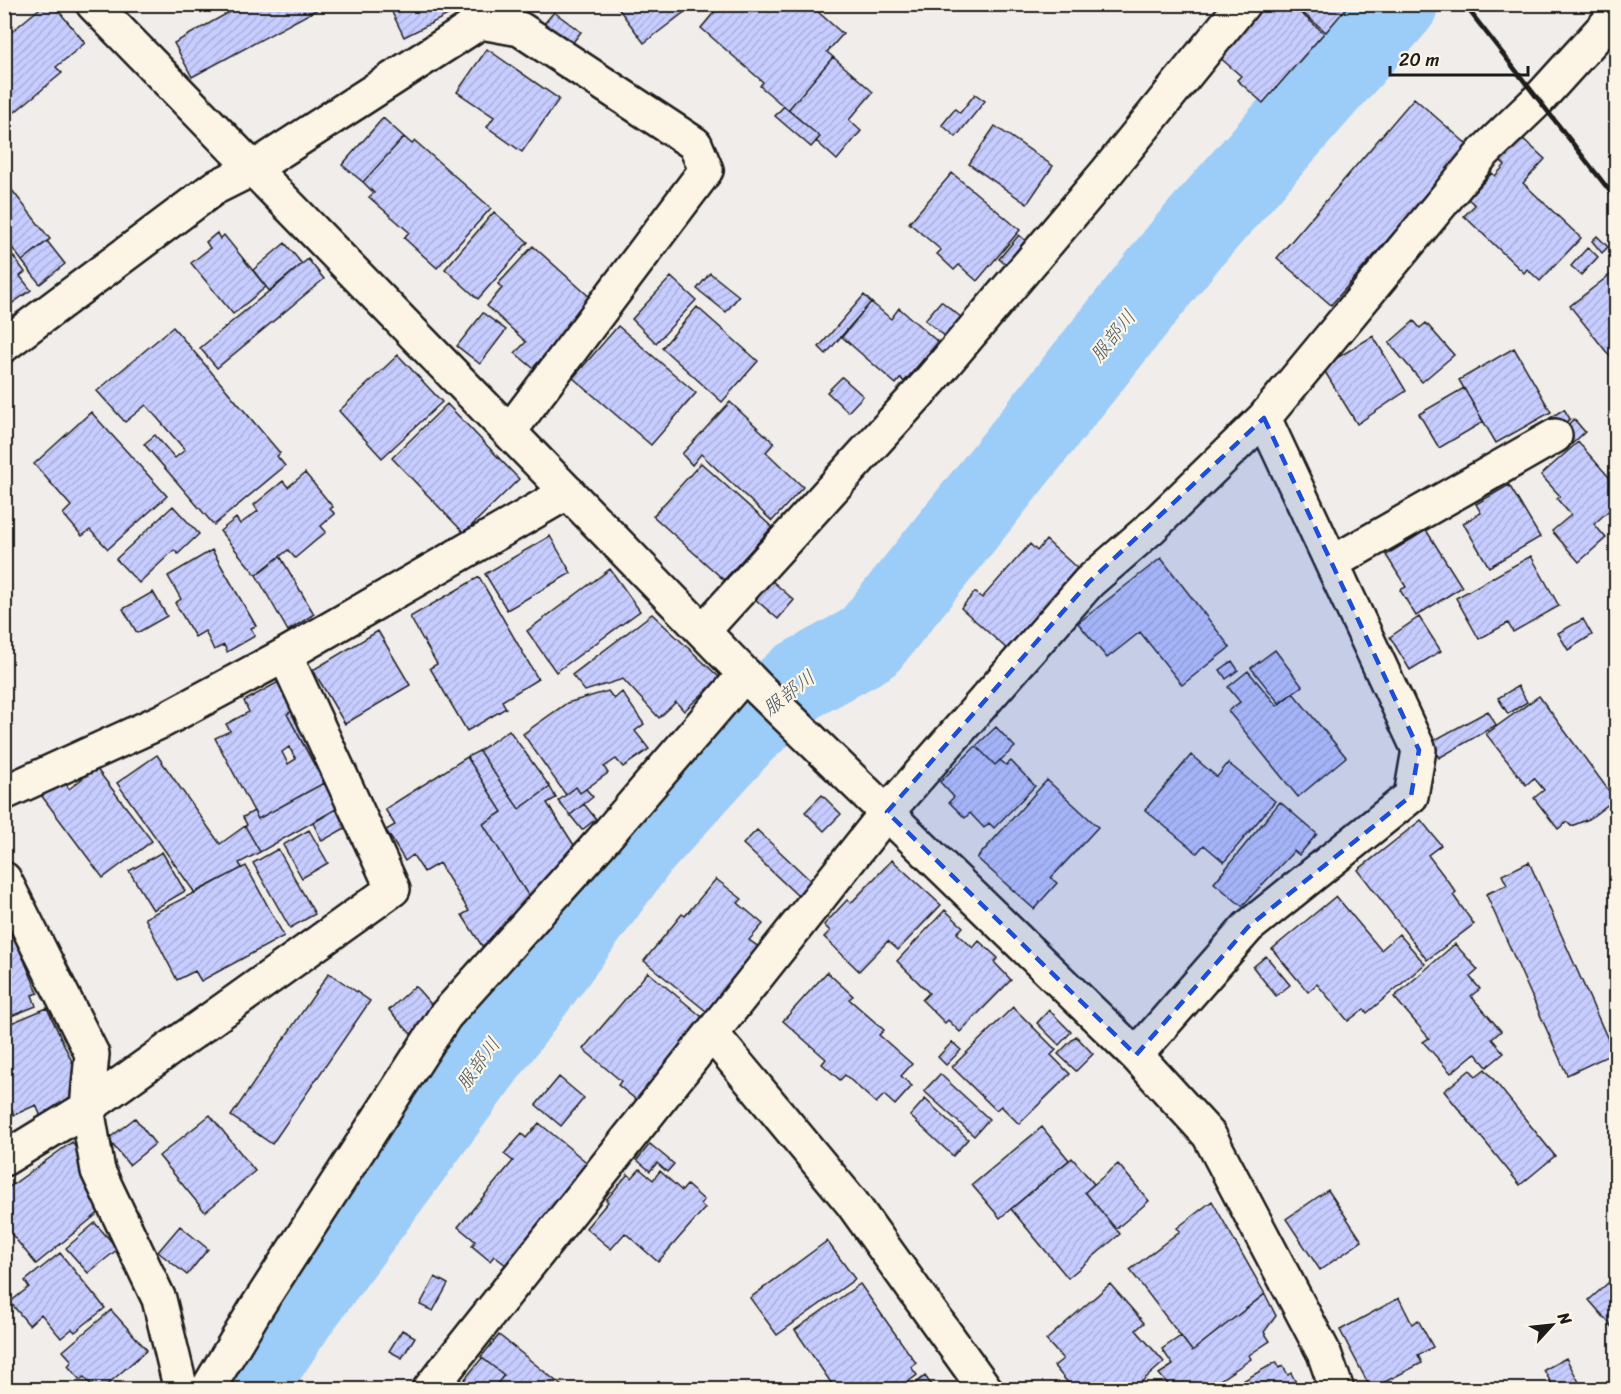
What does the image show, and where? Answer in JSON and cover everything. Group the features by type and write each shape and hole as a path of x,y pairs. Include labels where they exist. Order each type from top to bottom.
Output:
{"street":[{"path":"93,4 744,674 1136,1055 1209,1136 1324,1353 1337,1389"},
{"path":"703,631 930,381 1107,172 1243,4"},
{"path":"4,345 214,188 254,168 487,10 520,29 694,144 706,170 509,432"},
{"path":"429,1389 887,812 1089,582 1152,528 1264,418 1483,153 1539,99 1617,14"},
{"path":"1136,1055 1248,927 1412,796 1419,750 1264,418"},
{"path":"1332,563 1555,436"},
{"path":"4,793 162,721 285,655 568,492"},
{"path":"4,1159 87,1108 393,889 285,655"},
{"path":"207,1389 255,1310 445,1016 601,842 744,674"},
{"path":"4,879 92,1054 87,1108 98,1171 159,1299 181,1389"},
{"path":"712,1034 852,1203 986,1389"}],"highlighted area":[{"path":"1264,418 1419,750 1411,796 1248,927 1136,1055 887,812 1089,582"}],"building":[{"path":"45,4 53,4 85,43 56,67 62,73 4,121 4,38"},
{"path":"244,4 327,4 192,77 174,43"},
{"path":"388,4 445,4 450,14 404,37"},
{"path":"615,4 695,4 644,43"},
{"path":"721,4 809,4 843,34 827,52 833,57 788,110 760,86 763,82 701,28"},
{"path":"1261,4 1290,4 1324,33 1263,103 1237,80 1241,76 1218,56"},
{"path":"1292,4 1347,4 1348,6 1326,32"},
{"path":"554,12 581,32 571,45 544,24"},
{"path":"487,49 559,99 522,152 487,127 494,117 457,92"},
{"path":"833,57 873,92 849,120 861,131 837,160 816,141 820,137 788,110"},
{"path":"975,94 985,101 956,137 942,125 955,109 960,113"},
{"path":"1414,98 1469,146 1331,305 1277,258"},
{"path":"784,106 820,137 811,147 775,116"},
{"path":"383,118 404,137 363,182 342,165"},
{"path":"995,126 1053,166 1027,204 969,164"},
{"path":"1520,136 1545,159 1523,183 1581,238 1540,281 1527,269 1524,273 1464,216 1475,205 1468,199 1492,173 1495,176 1505,165 1499,159"},
{"path":"404,137 412,144 415,141 491,208 437,268 404,238 409,232 369,197 374,193 363,182"},
{"path":"952,173 1020,230 977,281 959,265 954,270 937,254 941,250 909,223"},
{"path":"8,185 50,239 22,261 4,237 4,187"},
{"path":"494,212 528,242 478,299 445,269"},
{"path":"217,233 220,239 224,235 266,287 233,314 191,263 210,248 206,242"},
{"path":"1019,235 1031,245 1011,269 999,259"},
{"path":"1597,236 1608,247 1602,253 1592,241"},
{"path":"47,241 65,264 40,284 22,261"},
{"path":"285,243 302,264 270,292 253,270"},
{"path":"4,244 25,272 20,276 31,290 4,309"},
{"path":"533,246 593,300 533,368 515,353 526,342 487,306 502,288 498,284"},
{"path":"1588,247 1598,257 1581,275 1571,266"},
{"path":"308,259 324,279 217,368 200,348"},
{"path":"1616,270 1616,364 1570,306"},
{"path":"710,273 739,296 726,312 697,289"},
{"path":"671,277 696,300 656,343 632,319"},
{"path":"864,295 871,302 826,354 819,347"},
{"path":"941,301 962,318 946,337 925,320"},
{"path":"871,302 891,319 899,308 938,342 904,382 901,378 896,384 842,337"},
{"path":"697,307 758,361 722,402 662,348"},
{"path":"483,313 506,330 480,364 457,346"},
{"path":"1414,321 1420,328 1426,323 1454,355 1422,382 1389,343"},
{"path":"618,326 696,393 651,445 573,378"},
{"path":"173,327 280,453 277,456 285,466 214,525 144,444 155,435 175,458 185,450 146,405 125,422 97,391"},
{"path":"1373,336 1406,391 1357,424 1322,367"},
{"path":"1514,348 1551,412 1496,443 1459,380"},
{"path":"398,355 442,402 382,458 339,411"},
{"path":"842,377 863,396 848,412 827,392"},
{"path":"1464,388 1483,422 1439,448 1419,414"},
{"path":"730,402 774,443 766,452 803,487 772,521 701,454 692,465 682,454"},
{"path":"447,404 519,479 464,533 392,458"},
{"path":"1564,409 1570,419 1557,429 1550,418"},
{"path":"91,412 167,496 108,549 90,530 82,536 63,514 71,506 34,464"},
{"path":"1574,419 1585,432 1571,445 1560,432"},
{"path":"1578,442 1616,485 1616,504 1594,524 1606,538 1579,562 1552,531 1571,515 1557,499 1560,496 1541,475"},
{"path":"701,463 772,527 724,580 653,516"},
{"path":"305,473 333,507 330,509 335,514 321,526 326,532 295,558 288,550 256,575 220,531 236,518 240,524 258,511 254,505 283,481 288,487"},
{"path":"1509,485 1540,537 1489,567 1463,523 1481,513 1476,504"},
{"path":"173,506 199,534 178,554 174,550 139,583 116,559"},
{"path":"1426,530 1462,587 1416,616 1400,590 1406,587 1386,555"},
{"path":"550,536 571,573 507,610 485,574"},
{"path":"1046,540 1077,568 1007,649 961,608 975,592 982,598 1030,544 1037,551"},
{"path":"212,550 256,626 251,628 255,636 227,652 224,645 214,650 205,631 195,637 175,603 181,599 168,576"},
{"path":"280,556 314,614 288,631 256,575"},
{"path":"1531,556 1559,606 1513,632 1508,623 1479,639 1456,598"},
{"path":"1161,558 1230,647 1182,685 1140,632 1107,658 1078,623"},
{"path":"610,569 640,611 556,672 527,631"},
{"path":"479,577 538,679 502,701 506,708 467,731 430,668 437,664 410,617"},
{"path":"771,580 794,600 778,619 755,599"},
{"path":"153,592 167,616 137,633 123,609"},
{"path":"652,614 720,678 684,711 676,702 659,718 623,679 585,691 572,675"},
{"path":"1419,617 1441,651 1410,670 1390,637"},
{"path":"1583,619 1592,635 1568,650 1558,633"},
{"path":"378,631 410,685 345,724 313,670"},
{"path":"1275,650 1302,686 1279,703 1251,668"},
{"path":"1232,661 1238,670 1226,679 1220,670"},
{"path":"1248,671 1277,706 1293,693 1346,757 1298,797 1228,711 1240,702 1228,687"},
{"path":"284,679 299,707 287,714 324,783 258,819 215,738 230,731 226,724 249,712 244,701","holes":["289,747 296,759 288,764 282,752"]},
{"path":"1518,686 1527,702 1508,714 1498,698"},
{"path":"608,691 614,699 622,692 644,724 635,731 649,749 623,767 616,759 604,767 608,773 580,793 576,787 566,795 523,734 567,703"},
{"path":"1539,696 1615,799 1589,819 1571,826 1567,822 1558,829 1534,798 1544,790 1534,778 1526,785 1486,734"},
{"path":"296,709 338,808 287,714"},
{"path":"1488,711 1496,725 1439,758 1431,742"},
{"path":"996,727 1015,747 995,765 976,746"},
{"path":"509,730 550,787 519,809 479,751"},
{"path":"976,746 995,765 1000,760 1006,765 1011,761 1035,786 994,828 989,823 984,828 970,813 965,818 949,802 954,797 940,782"},
{"path":"479,751 519,809 550,787 556,798 547,803 581,856 533,903 483,824 502,812 467,757"},
{"path":"157,755 220,844 245,826 260,852 239,863 242,868 195,893 117,783"},
{"path":"1191,755 1217,777 1228,763 1275,801 1224,862 1204,845 1197,853 1145,810"},
{"path":"467,757 502,812 483,824 533,903 482,946 462,915 469,911 439,863 424,872 413,855 405,861 386,830 395,825 385,809"},
{"path":"96,768 152,841 103,878 41,795 65,782 69,789"},
{"path":"1047,780 1098,827 1051,878 1057,883 1034,909 977,858"},
{"path":"324,783 338,808 260,852 245,826 247,825 243,817 254,811 258,819"},
{"path":"576,787 580,793 586,789 593,797 570,815 558,801"},
{"path":"822,795 841,814 824,831 805,812"},
{"path":"1280,802 1317,834 1299,855 1294,851 1242,906 1214,883"},
{"path":"584,804 596,819 582,830 570,815"},
{"path":"338,808 347,827 322,841 313,823"},
{"path":"1421,820 1441,845 1428,855 1456,892 1453,895 1474,924 1427,960 1358,870"},
{"path":"309,830 328,863 302,878 283,845"},
{"path":"757,830 813,883 799,897 743,844"},
{"path":"278,849 315,914 290,928 253,863"},
{"path":"162,852 185,891 153,910 129,871"},
{"path":"892,860 941,905 898,950 888,941 859,971 824,937 830,931 824,925 847,900 851,903"},
{"path":"1529,862 1614,1053 1567,1075 1486,894 1507,885 1502,875"},
{"path":"246,866 284,936 201,981 195,971 177,980 145,918"},
{"path":"716,879 742,899 738,903 763,924 749,940 763,950 711,1015 644,961 682,914 685,916"},
{"path":"1336,896 1381,950 1399,934 1425,964 1367,1013 1364,1009 1348,1021 1317,984 1308,992 1272,949"},
{"path":"945,910 963,927 957,933 973,948 979,941 998,958 994,962 1011,980 960,1032 948,1020 945,1023 922,1000 929,993 897,961"},
{"path":"10,927 38,993 32,995 36,1006 4,1019 4,930"},
{"path":"1455,944 1478,970 1470,977 1480,989 1471,996 1501,1031 1492,1039 1504,1053 1487,1067 1475,1053 1451,1073 1423,1042 1429,1038 1394,997"},
{"path":"1266,956 1290,985 1276,996 1253,967"},
{"path":"648,972 707,1021 639,1102 618,1085 621,1081 583,1049"},
{"path":"827,972 853,996 849,999 884,1030 879,1035 912,1064 901,1076 912,1086 895,1105 884,1095 876,1103 845,1075 840,1080 822,1064 826,1059 783,1021"},
{"path":"329,973 370,1001 272,1144 231,1116"},
{"path":"415,986 437,1011 411,1034 389,1010"},
{"path":"1013,1007 1056,1050 1051,1055 1070,1074 1019,1124 1001,1106 996,1110 952,1067"},
{"path":"47,1008 82,1083 80,1093 69,1098 71,1105 42,1119 36,1105 14,1115 4,1093 4,1026"},
{"path":"1049,1010 1071,1032 1059,1045 1037,1023"},
{"path":"1076,1036 1093,1054 1076,1071 1058,1054"},
{"path":"952,1042 961,1050 946,1065 938,1057"},
{"path":"1485,1069 1555,1156 1520,1185 1444,1091 1470,1070 1476,1076"},
{"path":"940,1074 989,1119 974,1136 924,1091"},
{"path":"559,1077 584,1098 561,1126 536,1105"},
{"path":"925,1099 968,1139 953,1156 910,1116"},
{"path":"210,1115 255,1171 205,1212 159,1156"},
{"path":"135,1118 155,1144 129,1165 108,1139"},
{"path":"539,1123 590,1165 506,1265 494,1256 490,1261 472,1246 475,1241 458,1227 513,1161 504,1154 522,1134 526,1138"},
{"path":"1042,1127 1069,1160 1000,1218 972,1185"},
{"path":"72,1142 85,1161 102,1210 36,1264 4,1225 4,1191"},
{"path":"650,1144 674,1164 667,1172 657,1163 650,1171 637,1160"},
{"path":"1072,1158 1094,1184 1085,1192 1120,1234 1068,1278 1011,1209"},
{"path":"1118,1164 1149,1201 1116,1229 1085,1192"},
{"path":"640,1169 653,1180 660,1171 682,1191 687,1185 704,1200 700,1204 705,1208 658,1262 625,1233 611,1249 586,1228 628,1174 632,1178"},
{"path":"1328,1190 1362,1241 1320,1270 1286,1219"},
{"path":"1212,1201 1265,1294 1192,1351 1130,1270 1180,1231 1177,1228"},
{"path":"95,1223 118,1249 88,1273 66,1248"},
{"path":"180,1226 208,1249 187,1275 158,1252"},
{"path":"827,1241 855,1279 777,1335 750,1298"},
{"path":"60,1253 105,1308 75,1332 72,1329 61,1338 41,1314 29,1325 10,1302 29,1287 25,1281"},
{"path":"1616,1276 1616,1331 1589,1300"},
{"path":"435,1277 448,1284 433,1311 420,1305"},
{"path":"860,1284 916,1363 911,1367 917,1375 897,1390 836,1390 795,1330"},
{"path":"1110,1284 1144,1323 1136,1330 1164,1362 1132,1390 1074,1390 1054,1366 1063,1359 1046,1340"},
{"path":"1265,1294 1276,1316 1264,1332 1270,1341 1249,1355 1251,1359 1205,1390 1173,1390 1159,1374 1173,1365 1162,1349 1181,1336 1192,1351"},
{"path":"1399,1298 1412,1324 1418,1320 1433,1347 1418,1355 1422,1363 1371,1389 1340,1330"},
{"path":"111,1310 147,1350 101,1390 96,1390 84,1377 80,1380 68,1366 72,1361 63,1351"},
{"path":"402,1330 415,1337 402,1358 389,1351"},
{"path":"499,1335 567,1390 492,1390 504,1375 481,1357"},
{"path":"482,1358 504,1375 492,1390 456,1390"},
{"path":"1566,1358 1580,1384 1569,1390 1555,1390 1544,1370"},
{"path":"1276,1362 1279,1368 1283,1366 1288,1375 1291,1373 1300,1390 1227,1390"},
{"path":"4,1376 19,1390 4,1390"},
{"path":"925,1376 935,1390 907,1390"}],"waterway":[{"name":"服部川","path":"244,1390 295,1313 638,847 743,731 799,681 868,643 1187,243 1397,4"}],"railway":[{"path":"1464,4 1616,199"}]}
